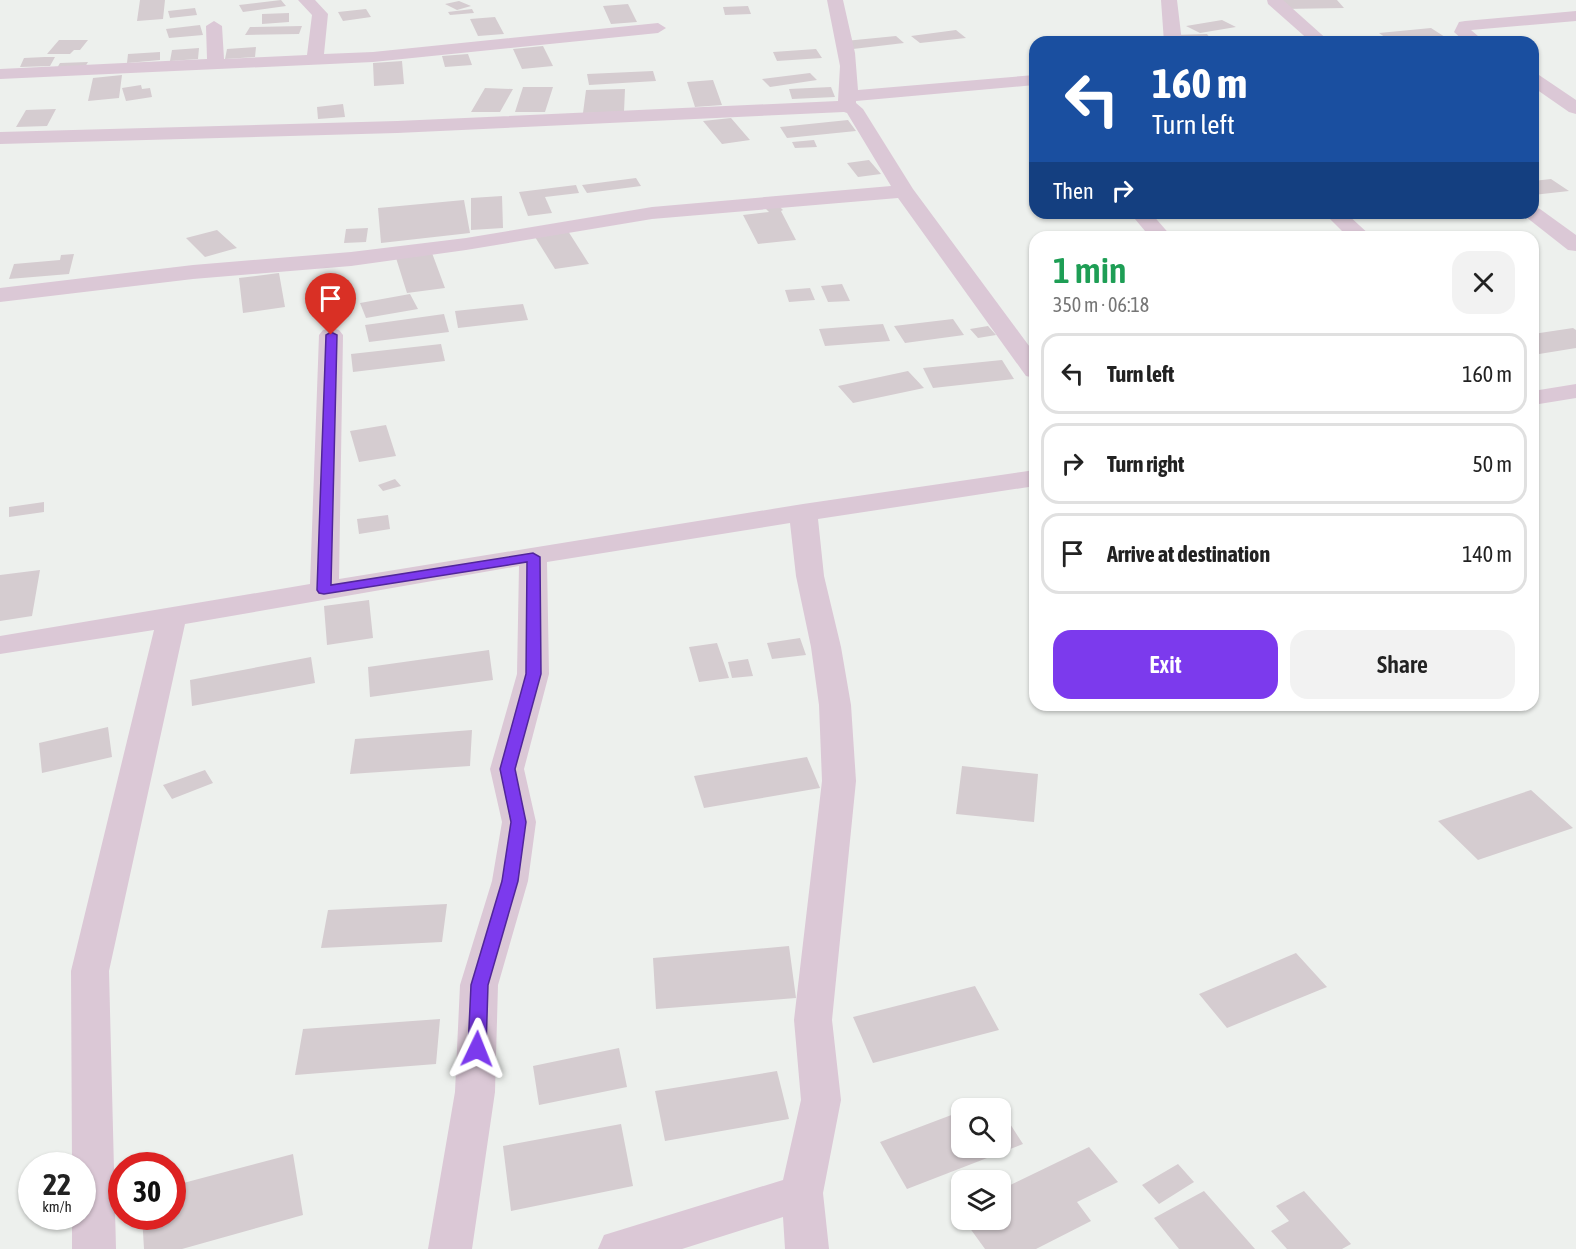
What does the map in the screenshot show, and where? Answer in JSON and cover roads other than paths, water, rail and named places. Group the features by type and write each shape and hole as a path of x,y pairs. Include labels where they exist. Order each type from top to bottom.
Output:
{"street":[{"path":"306,0 320,14 315,61"},
{"path":"835,0 850,68 851,87 848,101 904,191 1029,363"},
{"path":"1169,0 1172,36"},
{"path":"1568,0 1576,5"},
{"path":"1274,2 1314,36"},
{"path":"1468,36 1462,32 1466,26 1576,16"},
{"path":"214,26 216,65"},
{"path":"0,74 374,57 658,28"},
{"path":"0,138 278,129 397,128 848,101 934,87 1027,80"},
{"path":"1539,83 1576,108"},
{"path":"0,295 193,272 351,259 466,244 652,213 904,191"},
{"path":"1539,217 1576,245"},
{"path":"1145,219 1156,231"},
{"path":"1341,219 1354,231"},
{"path":"324,590 331,335"},
{"path":"1539,396 1576,391"},
{"path":"0,645 802,512 1029,479"},
{"path":"802,512 810,576 826,647 835,705 839,781 813,1020 821,1100 802,1193 807,1249"},
{"path":"450,1249 475,1092 479,985 510,881 519,822 507,769 534,674 533,557"},
{"path":"94,1249 90,971 172,618"},
{"path":"620,1249 802,1193"}]}
